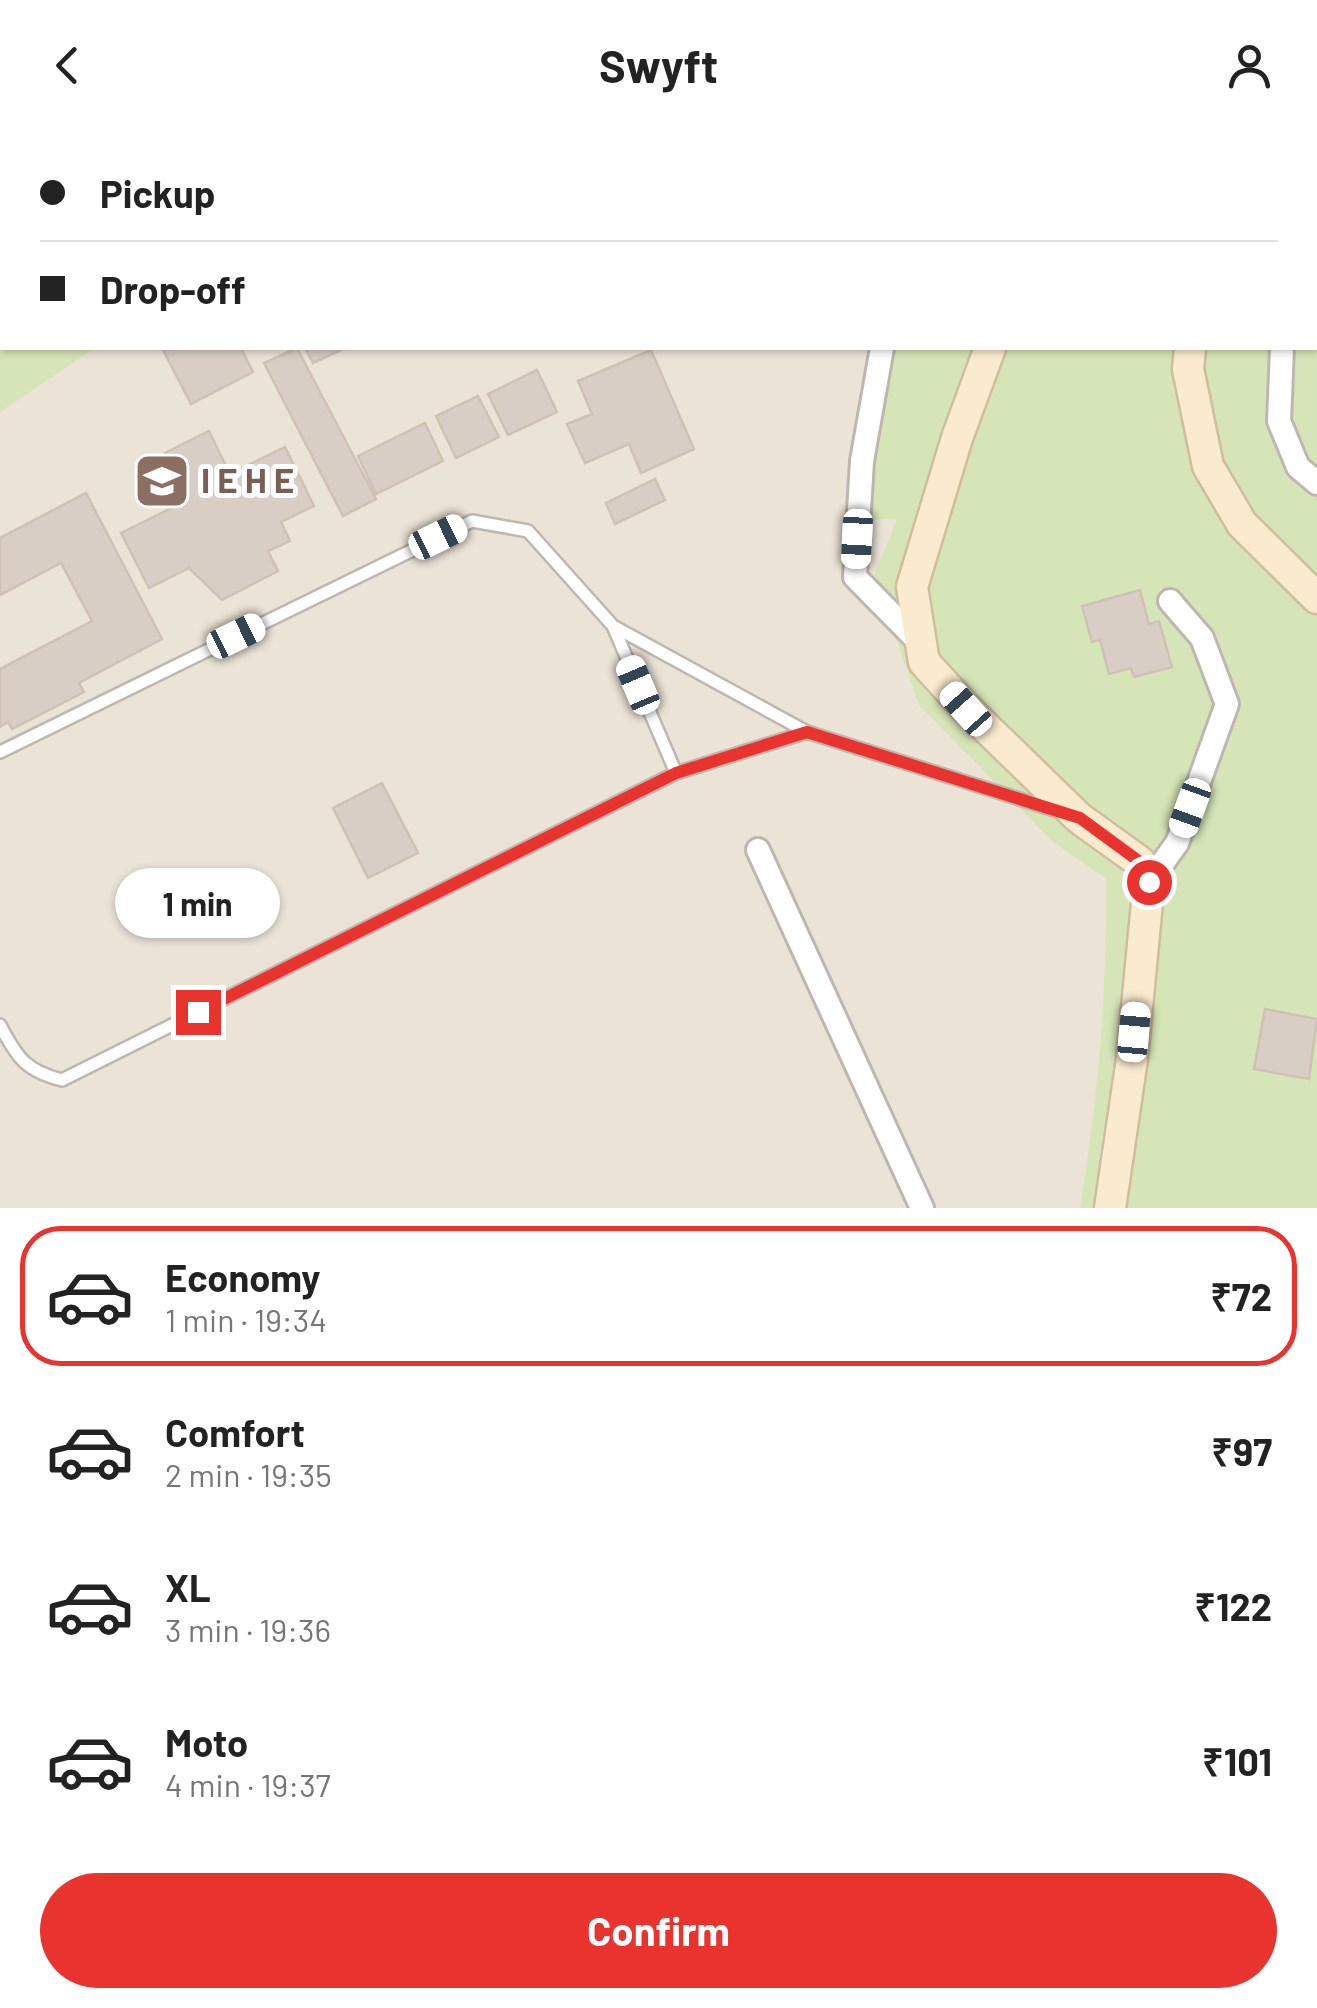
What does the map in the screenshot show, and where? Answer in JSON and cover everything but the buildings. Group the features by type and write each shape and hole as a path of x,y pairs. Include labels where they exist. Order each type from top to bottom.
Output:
{"street":[{"path":"882,350 862,461 855,578 921,644"},
{"path":"989,350 912,587 924,662 1080,818 1140,862 1149,882 1132,1059 1110,1208"},
{"path":"1190,350 1188,369 1208,466 1242,524 1317,598"},
{"path":"1282,350 1279,421 1298,467 1317,484"},
{"path":"1149,882 1177,843 1227,704 1202,638 1170,601"},
{"path":"758,850 922,1208"}],"lane":[{"path":"0,752 472,520 528,531 613,626 676,773"},
{"path":"613,626 807,732 1080,818"},
{"path":"0,1026 34,1073 62,1080 676,773 807,732"}],"shaded area":[{"path":"83,350 893,350 857,519 897,519 1054,843 1106,879 1106,964 1095,1116 1080,1208 0,1208 0,407"}],"green space":[{"path":"0,350 92,350 0,412"},
{"path":"893,350 1317,350 1317,1208 1080,1208 1100,1044 1106,879 1054,843 919,705 874,575 897,519 857,520"}],"place":[{"name":"I E H E","path":"162,481"}],"route":[{"path":"198,1012 676,773 807,732 1080,818 1140,862 1149,882"}]}
